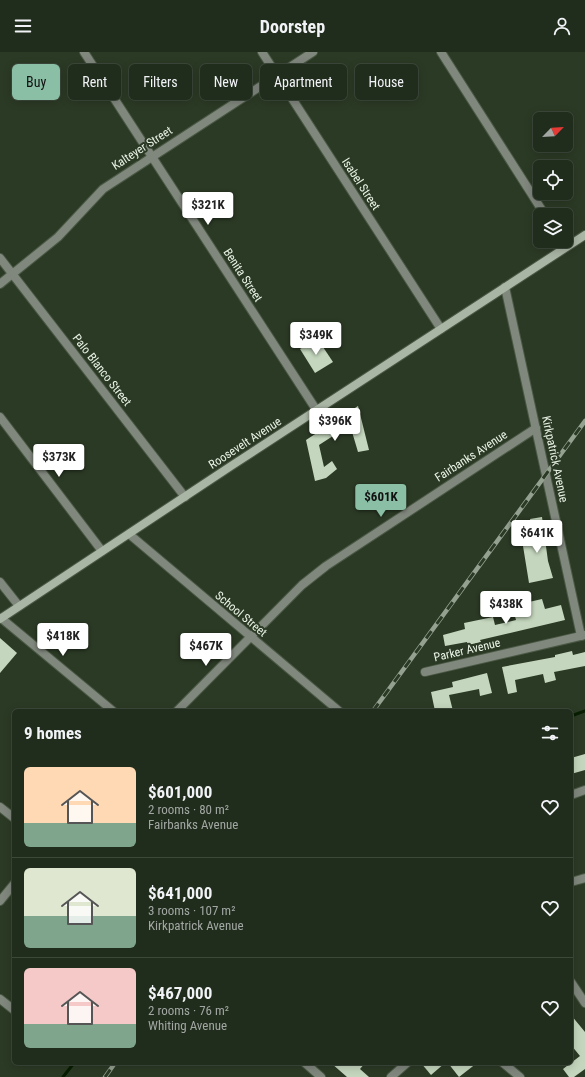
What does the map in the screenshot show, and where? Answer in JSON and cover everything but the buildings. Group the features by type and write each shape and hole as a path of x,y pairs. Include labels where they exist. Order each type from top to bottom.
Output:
{"main road":[{"name":"Roosevelt Avenue","path":"573,240 585,235"},
{"name":"Roosevelt Avenue","path":"1,619 441,329 558,248"}],"street":[{"name":"Benita Street","path":"84,52 317,411"},
{"name":"Isabel Street","path":"262,52 269,64"},
{"name":"Kalteyer Street","path":"294,64 313,52"},
{"path":"441,52 541,208"},
{"name":"Kalteyer Street","path":"0,284 69,228 103,188 260,85"},
{"name":"Isabel Street","path":"292,100 441,329"},
{"name":"Palo Blanco Street","path":"0,258 184,497"},
{"name":"Kirkpatrick Avenue","path":"505,286 583,636"},
{"path":"0,417 102,551"},
{"name":"Fairbanks Avenue","path":"179,709 302,585 326,566 536,428"},
{"name":"School Street","path":"129,534 336,709"},
{"path":"0,582 19,606"},
{"path":"1,619 111,709"},
{"name":"Parker Avenue","path":"425,672 583,636"},
{"path":"573,794 585,790"},
{"path":"0,807 12,816"},
{"path":"573,881 585,878"},
{"path":"0,900 12,886"},
{"path":"573,985 585,1003"},
{"path":"0,999 12,1008"},
{"path":"307,1065 321,1077"},
{"path":"391,1077 405,1065"},
{"path":"505,1065 520,1077"}],"waterway":[{"path":"573,715 585,711"},
{"path":"63,1077 72,1065"}],"railway":[{"path":"374,709 585,421"},
{"path":"105,1077 114,1065"}]}
